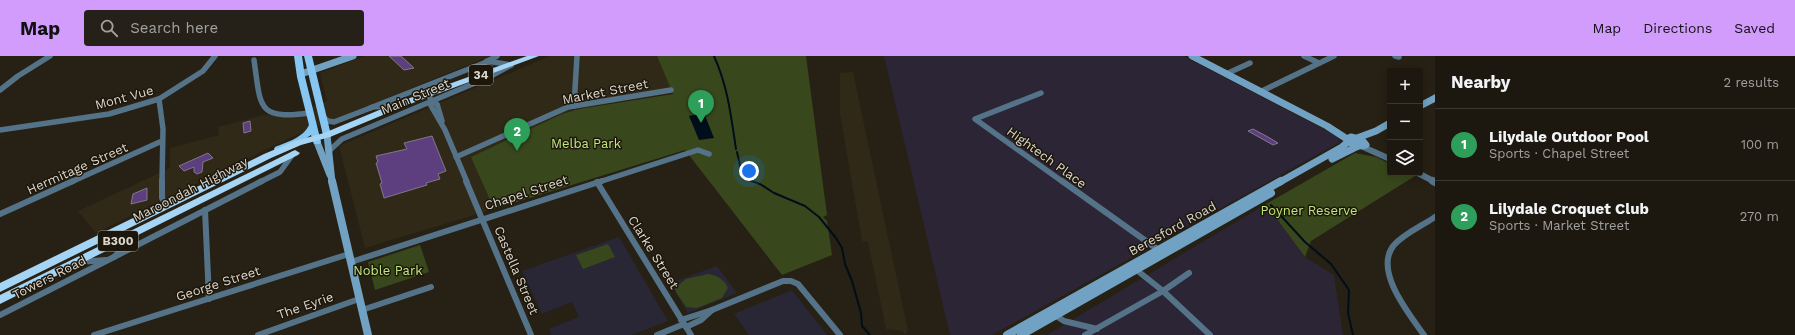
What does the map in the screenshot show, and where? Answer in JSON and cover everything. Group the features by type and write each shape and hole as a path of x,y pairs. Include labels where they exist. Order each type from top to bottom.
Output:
{"highway":[{"name":"Maroondah Highway","path":"0,300 128,236 170,209 220,180 399,105 430,98 535,56"},
{"name":"Maroondah Highway","path":"0,288 97,240 293,154 316,140"},
{"path":"97,240 118,234 128,236"}],"main road":[{"path":"298,56 316,140 332,180 368,335"},
{"path":"308,56 330,150 332,180"},
{"path":"301,74 353,56"},
{"path":"1192,56 1357,142"},
{"path":"1423,104 1435,98"},
{"path":"310,113 322,113"},
{"path":"220,180 306,135 313,124"},
{"name":"Beresford Road","path":"1021,335 1053,313 1387,125"},
{"name":"Beresford Road","path":"1007,335 1030,330"}],"street":[{"path":"0,90 18,76 50,56"},
{"name":"Mont Vue","path":"0,130 109,114 159,99 203,71 215,56"},
{"name":"Main Street","path":"322,113 328,121 334,122 488,61 497,56"},
{"path":"574,106 577,56"},
{"path":"1304,56 1319,63"},
{"path":"1260,92 1334,56"},
{"path":"254,60 262,105 266,111 280,116 310,113"},
{"path":"488,61 511,65"},
{"path":"1226,74 1250,63"},
{"name":"Market Street","path":"456,157 552,113 574,106 671,90"},
{"name":"Hightech Place","path":"1041,92 975,119 1161,252"},
{"name":"Main Street","path":"330,150 342,139 430,98"},
{"name":"Castella Street","path":"430,98 430,104 443,126 531,335"},
{"path":"159,99 162,103 162,198 170,209"},
{"path":"359,121 370,108 399,105"},
{"name":"Hermitage Street","path":"0,214 162,141"},
{"path":"1357,142 1387,157"},
{"name":"Chapel Street","path":"350,258 482,219 698,150 709,154"},
{"path":"76,262 111,258 280,172 293,154"},
{"path":"1423,176 1435,182"},
{"name":"Clarke Street","path":"597,182 690,335"},
{"path":"205,210 208,299"},
{"path":"1424,335 1389,278 1387,258 1393,245 1435,217"},
{"path":"111,258 125,246 128,236"},
{"name":"Towers Road","path":"0,315 111,258"},
{"name":"George Street","path":"94,335 208,299 350,258"},
{"path":"1134,268 1163,291 1210,335"},
{"path":"1085,335 1163,291 1189,273"},
{"path":"657,335 684,324 701,320 712,310 783,281 791,280 797,283 840,335"},
{"path":"362,310 431,287"},
{"name":"The Eyrie","path":"258,335 359,299"},
{"path":"1053,313 1064,321 1097,328"}],"shaded area":[{"path":"365,56 490,56 292,137 96,233 78,211 170,168 170,148 219,135 218,127 260,116 302,111 327,101 320,73"},
{"path":"550,56 657,56 673,93 579,109 562,114 472,157 494,209 365,248 339,146"},
{"path":"884,56 1183,56 1337,136 1340,142 992,335 950,335"},
{"path":"853,72 908,331 906,332 907,334 904,334 903,331 886,329 868,242 862,241 840,114 840,73"},
{"path":"1266,204 1305,257 1334,275 1343,335 1047,335"},
{"path":"619,237 668,321 631,335 551,335 549,329 579,317 572,302 542,314 522,271"},
{"path":"717,266 737,293 688,313 670,283"},
{"path":"792,290 827,335 749,335 734,314"}],"green space":[{"name":"Melba Park","path":"657,56 806,56 827,215 823,217 827,221 832,255 782,275 685,150 494,209 471,157 562,114 579,109 673,94"},
{"name":"Poyner Reserve","path":"1355,153 1376,157 1387,162 1387,176 1415,176 1311,241 1305,257 1266,204"},
{"path":"608,244 615,257 583,269 576,255"},
{"name":"Noble Park","path":"420,245 429,272 375,290 368,262"},
{"path":"708,274 720,278 725,282 728,288 722,298 697,308 686,307 675,288 686,279"}],"water":[{"path":"704,113 714,138 699,140 689,116"}],"building":[{"path":"389,56 401,56 414,68 404,70"},
{"path":"250,121 251,131 244,133 243,123"},
{"path":"1253,129 1278,143 1273,145 1248,131"},
{"path":"432,136 446,171 438,174 440,179 426,183 427,185 384,198 380,184 382,183 376,163 378,162 376,156 407,149 404,143"},
{"path":"208,153 213,158 203,162 202,172 197,174 194,172 194,167 184,171 179,166"},
{"path":"147,188 147,200 131,204 133,194"}],"waterway":[{"path":"714,56 726,90 736,149"},
{"path":"737,152 743,178 760,184 774,193 805,206 819,217 836,238 842,248 845,264 852,281 861,313 862,326 870,335"},
{"path":"1271,205 1305,242 1331,264 1349,290 1348,313 1353,335"}],"place":[{"name":"Lilydale Outdoor Pool","path":"701,123"},
{"name":"Lilydale Croquet Club","path":"517,151"}]}
